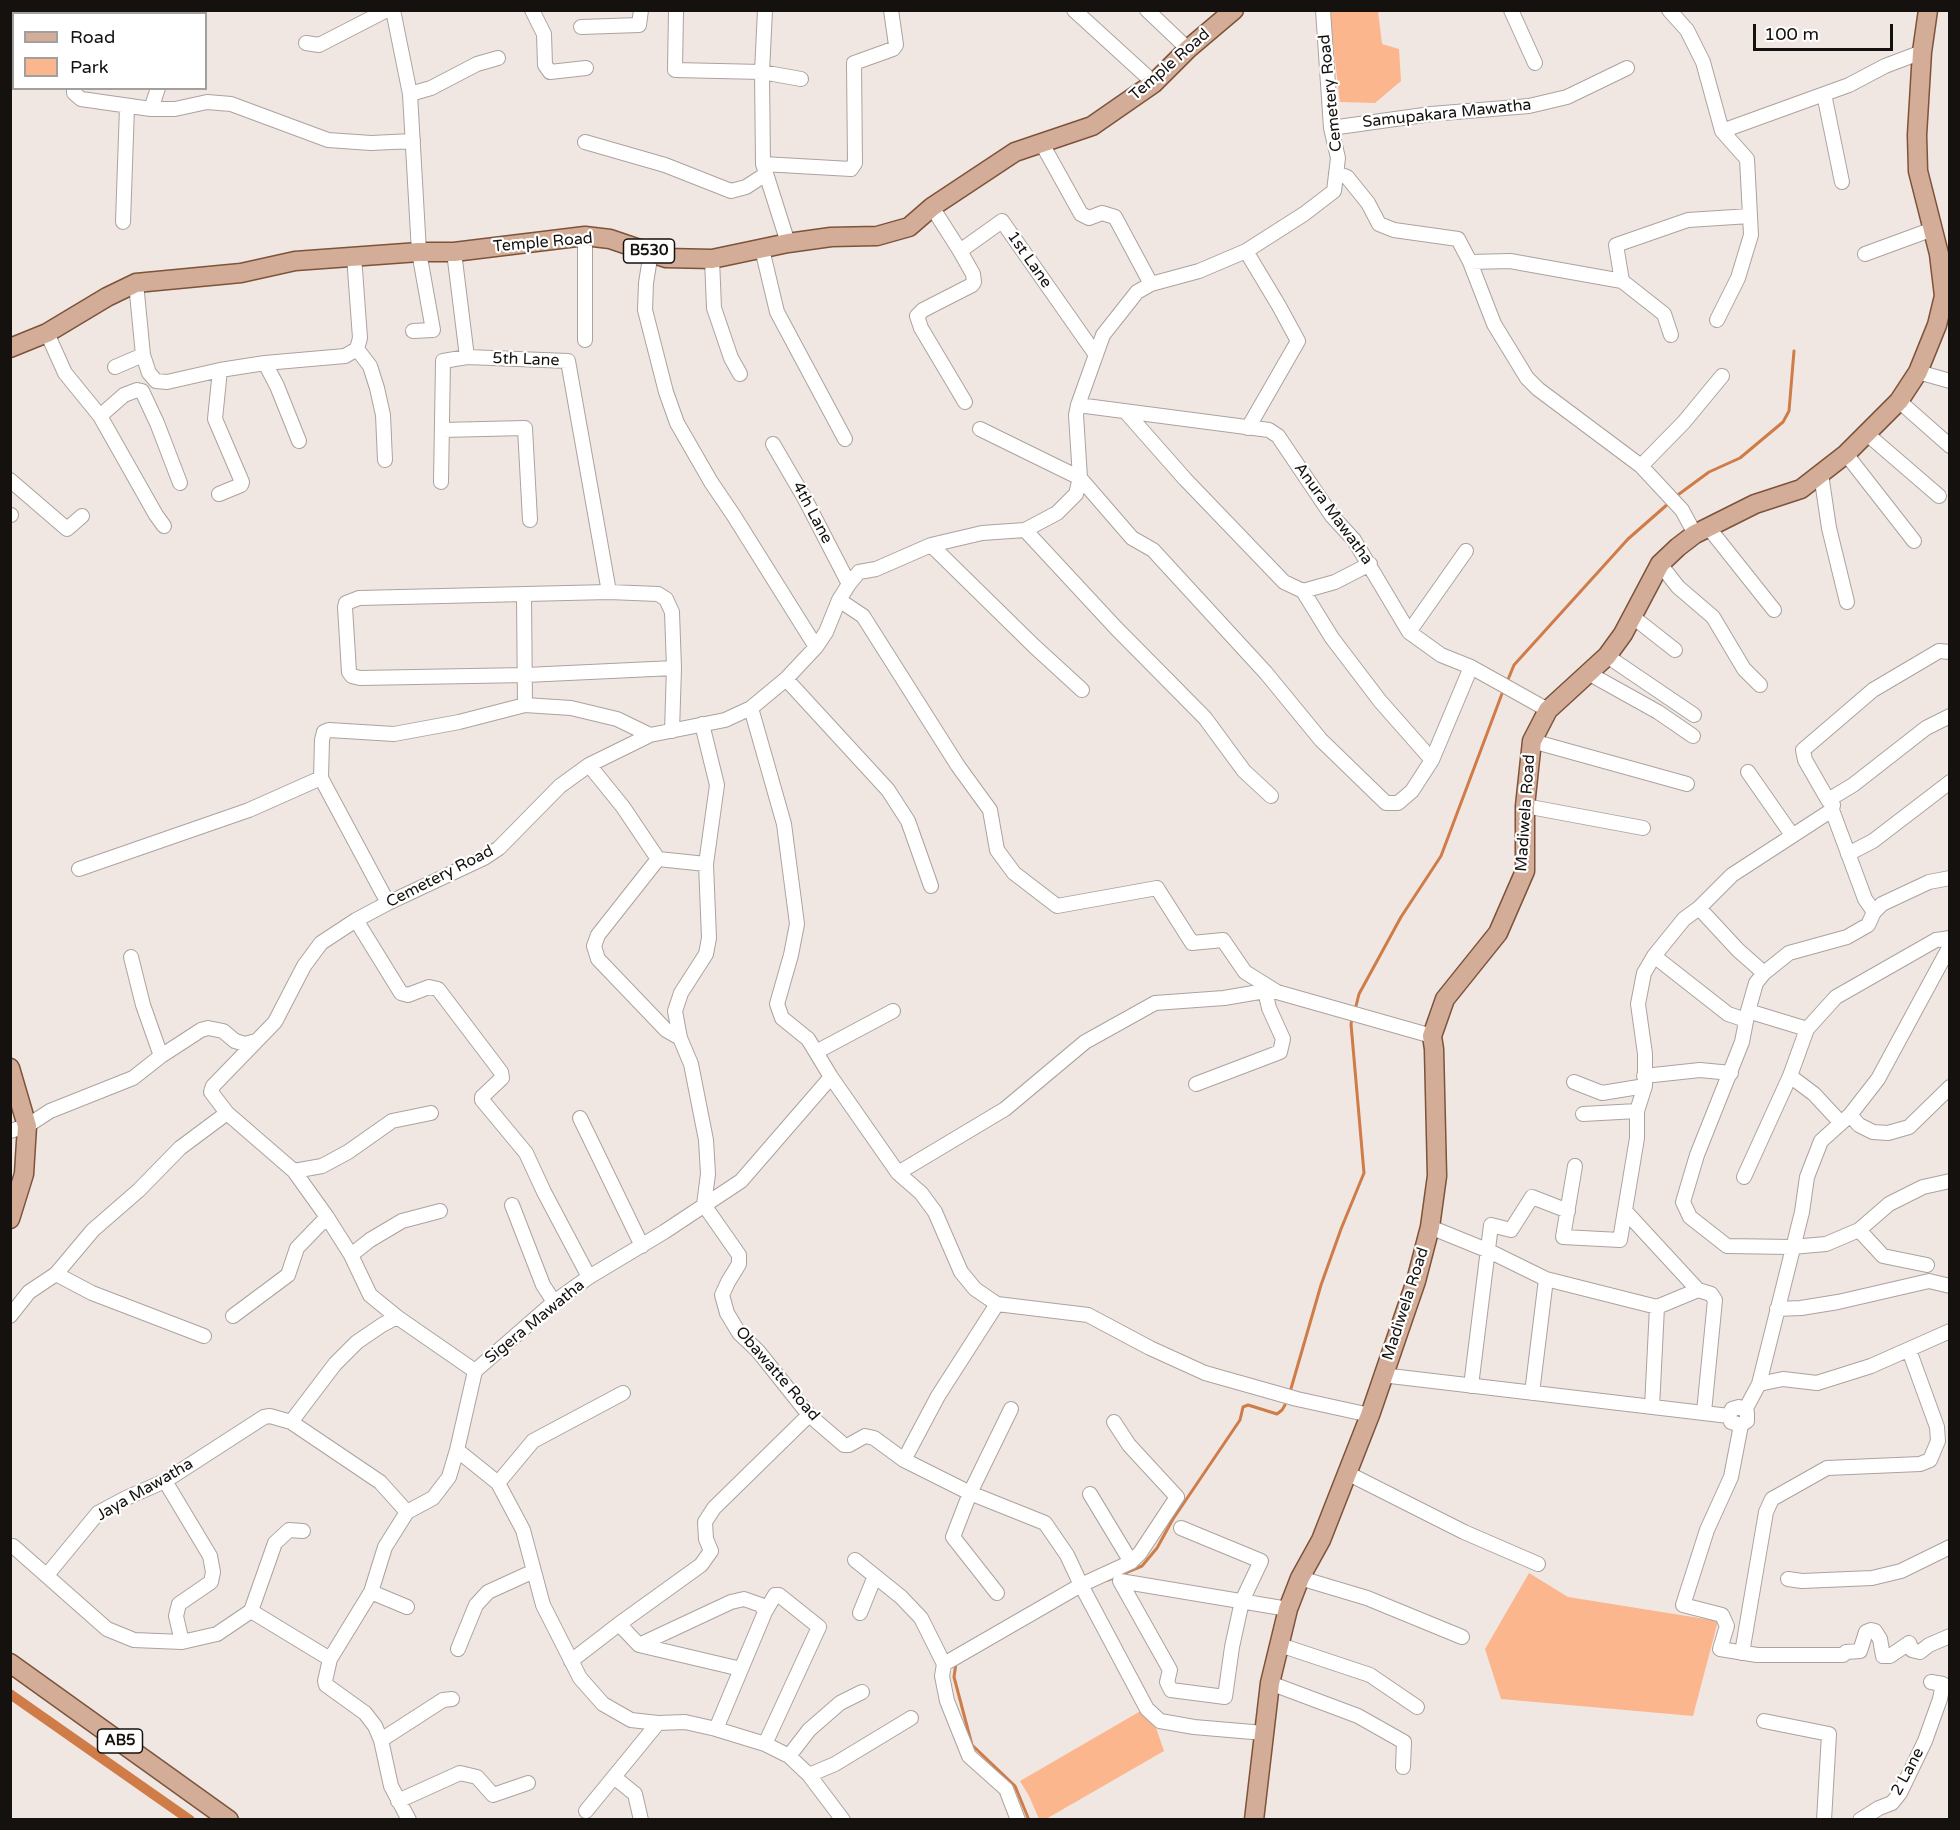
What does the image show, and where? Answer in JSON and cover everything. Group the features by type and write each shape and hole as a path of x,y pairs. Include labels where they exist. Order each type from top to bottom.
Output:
{"main road":[{"name":"Madiwela Road","path":"1254,1820 1270,1683 1288,1609 1300,1578 1321,1540 1370,1415 1416,1281 1430,1227 1437,1176 1432,1036 1445,999 1498,933 1525,871 1525,806 1532,741 1548,710 1607,656 1623,634 1660,564 1678,547 1702,530 1755,504 1801,489 1846,454 1899,400 1918,372 1943,327 1945,307 1939,254 1918,171 1917,135 1922,52 1928,10"},
{"name":"Temple Road","path":"10,348 47,333 107,297 136,283 241,273 295,261 419,252 454,252 585,236 610,239 666,258 712,260 788,243 831,237 877,236 909,227 932,207 1015,152 1092,126 1154,83 1188,49 1233,11"},
{"path":"10,1068 24,1173 10,1219"},
{"name":"AB5","path":"10,1664 229,1820"}],"street":[{"path":"306,43 319,45 387,10"},
{"path":"393,10 410,94 419,252 433,330 413,331"},
{"path":"532,10 544,34 545,65 550,72 586,68"},
{"path":"581,27 639,25 641,10"},
{"path":"676,10 675,70 762,72 801,79"},
{"path":"765,10 762,72 764,169 788,243"},
{"path":"585,142 665,165 731,191 746,187 764,169 851,170 855,163 854,63 893,49 896,45 891,10"},
{"path":"1074,10 1154,83"},
{"path":"1147,10 1188,49"},
{"name":"Cemetery Road","path":"226,1113 211,1092 213,1086 275,1022 304,966 321,943 356,920 499,848 560,786 589,765 650,735 725,720 751,708 786,680 816,647 826,632 839,600 860,572 876,569 931,545 982,533 1025,530 1057,513 1076,494 1080,478 1076,415 1078,405 1103,335 1137,292 1151,284 1199,271 1246,251 1304,214 1334,190 1338,158 1331,128 1323,10"},
{"path":"1511,10 1534,63"},
{"path":"1669,10 1687,30 1703,62 1722,131 1747,159 1751,235 1738,278 1717,320"},
{"path":"1722,131 1849,85 1885,66 1922,52"},
{"path":"410,94 431,88 477,64 498,58"},
{"name":"Samupakara Mawatha","path":"1331,128 1431,114 1529,106 1566,97 1627,68"},
{"path":"74,90 74,93 81,99 127,107 175,109 207,102 231,104 328,140 371,144 413,141"},
{"path":"151,109 157,90"},
{"path":"1824,94 1842,182"},
{"path":"123,222 127,107"},
{"path":"1041,142 1081,214 1089,218 1102,213 1115,217 1151,284"},
{"path":"1336,173 1347,177 1368,203 1378,224 1395,230 1458,238 1470,262 1494,324 1527,378 1538,389 1641,466 1774,610"},
{"path":"932,207 960,251 974,282 923,310 917,316 921,328 965,402"},
{"path":"1622,281 1616,245 1688,220 1750,216"},
{"name":"1st Lane","path":"960,251 1002,221 1096,355"},
{"path":"1865,254 1933,229"},
{"path":"585,236 585,340"},
{"path":"762,249 777,312 845,439"},
{"path":"1246,251 1280,306 1298,341 1248,428"},
{"path":"454,252 467,357"},
{"path":"651,252 645,310 666,392 677,423 711,482 816,647"},
{"path":"136,283 143,355 149,373 156,381 167,382 265,363 345,356 357,349 360,338 354,256"},
{"path":"712,260 714,308 731,358 740,374"},
{"path":"1470,262 1510,261 1622,281 1664,314 1671,335"},
{"path":"47,333 65,373 100,416 164,526"},
{"path":"357,349 370,366 377,388 383,415 385,460"},
{"path":"115,367 143,355"},
{"name":"5th Lane","path":"441,482 444,361 467,357 568,361 609,592"},
{"path":"265,363 277,386 299,441"},
{"path":"219,494 241,485 242,482 215,419 220,370"},
{"path":"1918,372 1950,381"},
{"path":"1641,466 1684,422 1722,376"},
{"path":"100,416 124,395 137,390 142,391 180,483"},
{"path":"1899,400 1950,446"},
{"name":"Anura Mawatha","path":"1078,405 1269,430 1278,436 1332,516 1354,540 1409,632 1441,655 1471,667 1548,710"},
{"path":"1125,411 1284,582 1303,591 1332,638 1380,701 1432,760"},
{"path":"442,430 525,428 530,520"},
{"path":"980,429 1080,478 1132,538 1153,550 1266,673 1321,740 1386,803 1398,803 1412,791 1432,760 1471,667"},
{"path":"1867,434 1940,496"},
{"name":"4th Lane","path":"773,444 805,499 849,584"},
{"path":"1846,454 1914,542"},
{"path":"1821,474 1829,528 1847,602"},
{"path":"10,480 67,529 82,516"},
{"path":"1025,530 1116,628 1205,718 1244,771 1271,796"},
{"path":"931,545 1082,690"},
{"path":"1409,632 1466,551"},
{"path":"1303,591 1335,582 1370,564"},
{"path":"1660,564 1678,587 1713,617 1744,669 1760,684"},
{"path":"672,731 674,668 672,612 666,599 658,594 609,592 359,598 346,603 345,607 349,672 352,676 360,678 526,675 674,668"},
{"path":"524,595 525,705"},
{"path":"839,600 863,616 958,766 990,810 997,850 1014,873 1057,906 1157,888 1192,943 1223,939 1245,972 1271,991 1432,1036"},
{"path":"1633,617 1675,650"},
{"path":"1874,912 1865,899 1830,805 1805,760 1803,750 1873,690 1939,651 1950,652"},
{"path":"1607,656 1694,715"},
{"path":"1588,673 1658,712 1694,736"},
{"path":"786,680 888,790 908,821 931,886"},
{"path":"388,903 321,778 324,732 329,730 394,734 459,722 525,705 572,708 617,719 650,735"},
{"path":"751,708 784,824 797,924 791,956 777,1004 782,1018 808,1039 831,1077 898,1173 921,1192 935,1212 961,1272 975,1289 997,1304 1088,1315 1150,1348 1205,1373 1297,1399 1370,1415"},
{"path":"1575,1166 1563,1238 1620,1240 1637,1138 1638,1112 1645,1081 1645,1054 1638,1005 1644,973 1654,956 1684,919 1699,908 1732,874 1792,835 1926,728 1950,717"},
{"path":"702,724 717,785 706,864 709,938 706,954 681,993 675,1011 680,1038 691,1064 706,1140 708,1174 704,1205"},
{"path":"1532,741 1687,784"},
{"path":"589,765 623,807 658,859"},
{"path":"1748,771 1792,835"},
{"path":"79,869 249,810 321,778"},
{"path":"1848,854 1873,841 1950,783"},
{"path":"1525,806 1643,828"},
{"path":"658,859 706,864"},
{"path":"658,859 598,935 594,946 598,959 666,1030 680,1038"},
{"path":"1950,878 1929,882 1891,899 1874,912 1868,925 1847,937 1789,953 1764,973 1756,983 1742,1042 1697,1155 1683,1202 1690,1217 1727,1245 1792,1248 1826,1244 1859,1230 1889,1204 1923,1186 1950,1181"},
{"path":"1699,908 1738,950 1764,973"},
{"path":"356,920 401,993 408,995 429,987 438,989 501,1072 502,1078 482,1097 482,1100 526,1153 544,1192 590,1277"},
{"path":"1744,1177 1790,1076 1807,1029 1836,997 1936,939 1950,938"},
{"path":"1950,946 1878,1079 1845,1119 1821,1141 1810,1168 1802,1212 1759,1384 1745,1410 1747,1421 1741,1425 1731,1477 1707,1530 1683,1605 1722,1615 1727,1626 1720,1649 1757,1655 1843,1655 1846,1652 1860,1651 1866,1632 1871,1630 1875,1631 1880,1639 1882,1656 1890,1656 1909,1644 1912,1650 1920,1652 1929,1645 1950,1636"},
{"path":"1654,956 1728,1014 1747,1015 1807,1029"},
{"path":"131,957 143,1005 161,1056"},
{"path":"1196,1084 1280,1052 1283,1039 1269,1008 1271,991"},
{"path":"898,1173 1005,1109 1085,1042 1155,1003 1224,998 1271,991"},
{"path":"816,1052 893,1011"},
{"path":"19,1129 50,1111 133,1078 161,1056 201,1030 208,1028 223,1031 236,1041 245,1044 256,1041"},
{"path":"1574,1082 1602,1093 1645,1081 1700,1070 1731,1073"},
{"path":"1790,1076 1845,1119 1873,1132 1888,1133 1909,1127 1950,1088"},
{"name":"Sigera Mawatha","path":"330,1659 371,1592 385,1547 407,1512 433,1498 449,1477 475,1371 554,1302 741,1181 831,1077"},
{"path":"1583,1114 1638,1112"},
{"path":"10,1316 29,1292 56,1274 93,1230 139,1190 180,1149 226,1113 294,1171 351,1255 370,1295 397,1317 475,1371"},
{"path":"294,1171 322,1166 348,1152 392,1121 430,1113"},
{"path":"580,1118 642,1246"},
{"path":"1472,1386 1491,1225 1511,1230 1533,1197 1568,1211"},
{"path":"512,1205 543,1285 554,1302"},
{"name":"Obawatte Road","path":"704,1205 739,1255 739,1264 722,1296 727,1313 739,1333 758,1351 810,1415 844,1444 849,1445 865,1436 874,1438 904,1460"},
{"path":"351,1255 370,1240 402,1221 440,1211"},
{"path":"1626,1212 1698,1290 1712,1294 1715,1300 1704,1413"},
{"path":"233,1316 288,1275 297,1248 327,1217"},
{"path":"1430,1227 1489,1251 1546,1279 1657,1307 1698,1290"},
{"path":"1859,1230 1883,1257 1927,1265"},
{"path":"56,1274 92,1293 204,1336"},
{"path":"1532,1393 1546,1279"},
{"path":"1777,1309 1838,1302 1929,1281 1950,1286"},
{"path":"997,1304 938,1396 904,1460 970,1493 1045,1523 1067,1555 1147,1709 1160,1721 1194,1727 1264,1732"},
{"path":"1652,1407 1657,1307"},
{"path":"291,1422 335,1364 357,1342 382,1324 397,1317"},
{"path":"1759,1384 1783,1379 1817,1383 1871,1366 1950,1331"},
{"path":"1742,1653 1766,1512 1772,1499 1827,1468 1920,1464 1930,1460 1938,1441 1937,1426 1909,1350"},
{"path":"1382,1375 1729,1416"},
{"path":"498,1484 533,1441 623,1393"},
{"path":"1729,1416 1735,1408 1745,1410"},
{"path":"997,1593 953,1537 970,1493 1011,1409"},
{"path":"571,1661 701,1565 711,1551 706,1539 705,1522 714,1508 810,1415"},
{"name":"Jaya Mawatha","path":"47,1575 98,1513 165,1481 264,1417 270,1416 291,1422 380,1482 407,1512"},
{"path":"1729,1416 1731,1422 1741,1425"},
{"path":"944,1664 1131,1562 1177,1497 1129,1445 1114,1422"},
{"path":"457,1450 498,1484 523,1530 543,1605 580,1678 603,1704 631,1720 658,1723 685,1722 765,1744 789,1756 809,1775 843,1820"},
{"path":"1347,1473 1464,1532 1538,1564"},
{"path":"165,1481 210,1556 213,1572 211,1582 179,1604 176,1616 182,1642"},
{"path":"1090,1494 1131,1562"},
{"path":"1181,1528 1261,1561 1242,1601 1232,1647 1225,1697 1171,1690 1167,1682 1170,1670 1120,1581 1220,1598 1242,1601 1288,1609"},
{"path":"11,1546 107,1629 134,1640 182,1642 217,1634 251,1611 275,1543 289,1530 303,1531"},
{"path":"1788,1579 1802,1581 1872,1578 1901,1571 1950,1547"},
{"path":"855,1560 901,1597 921,1618 944,1664 942,1676 947,1701 969,1756 1006,1789 1018,1820"},
{"path":"458,1649 476,1605 488,1592 534,1571"},
{"path":"860,1613 875,1576"},
{"path":"1300,1578 1367,1598 1462,1637"},
{"path":"371,1592 407,1607"},
{"path":"716,1729 765,1612 775,1595 779,1595 819,1627 765,1744"},
{"path":"639,1645 731,1602 744,1599 761,1605 765,1612"},
{"path":"251,1611 330,1659 326,1684 365,1713 375,1726 381,1740 391,1786 409,1820"},
{"path":"619,1624 639,1645 741,1669"},
{"path":"1280,1645 1371,1675 1417,1707"},
{"name":"2 Lane","path":"1860,1820 1892,1803 1900,1793 1925,1741 1940,1699 1943,1684 1931,1682"},
{"path":"1270,1683 1358,1716 1404,1742 1402,1767"},
{"path":"789,1756 809,1730 840,1703 862,1692"},
{"path":"381,1740 443,1700 452,1699"},
{"path":"809,1775 835,1764 911,1718"},
{"path":"1764,1721 1829,1734 1825,1819"},
{"path":"586,1811 658,1723"},
{"path":"398,1801 460,1773 477,1777 493,1795 528,1783"},
{"path":"614,1778 635,1794 641,1820"}],"green space":[{"path":"1329,11 1378,11 1382,44 1399,49 1401,81 1375,103 1340,102"},
{"path":"1529,1573 1568,1597 1718,1621 1693,1716 1501,1699 1485,1649"},
{"path":"1144,1709 1155,1725 1164,1751 1046,1819 1039,1819 1020,1781"}],"waterway":[{"path":"1675,497 1709,472 1740,458 1783,422 1789,411 1794,351"},
{"path":"1507,682 1514,665 1628,539 1669,503"},
{"path":"1355,1010 1359,994 1401,917 1441,856 1503,691"},
{"path":"1290,1392 1321,1285 1364,1173 1352,1019"},
{"path":"1108,1580 1142,1566 1157,1548 1173,1519 1240,1420 1243,1407 1248,1405 1277,1414 1285,1405"},
{"path":"956,1663 954,1677 972,1745 1015,1786 1029,1820"},
{"path":"10,1694 190,1820"}]}
